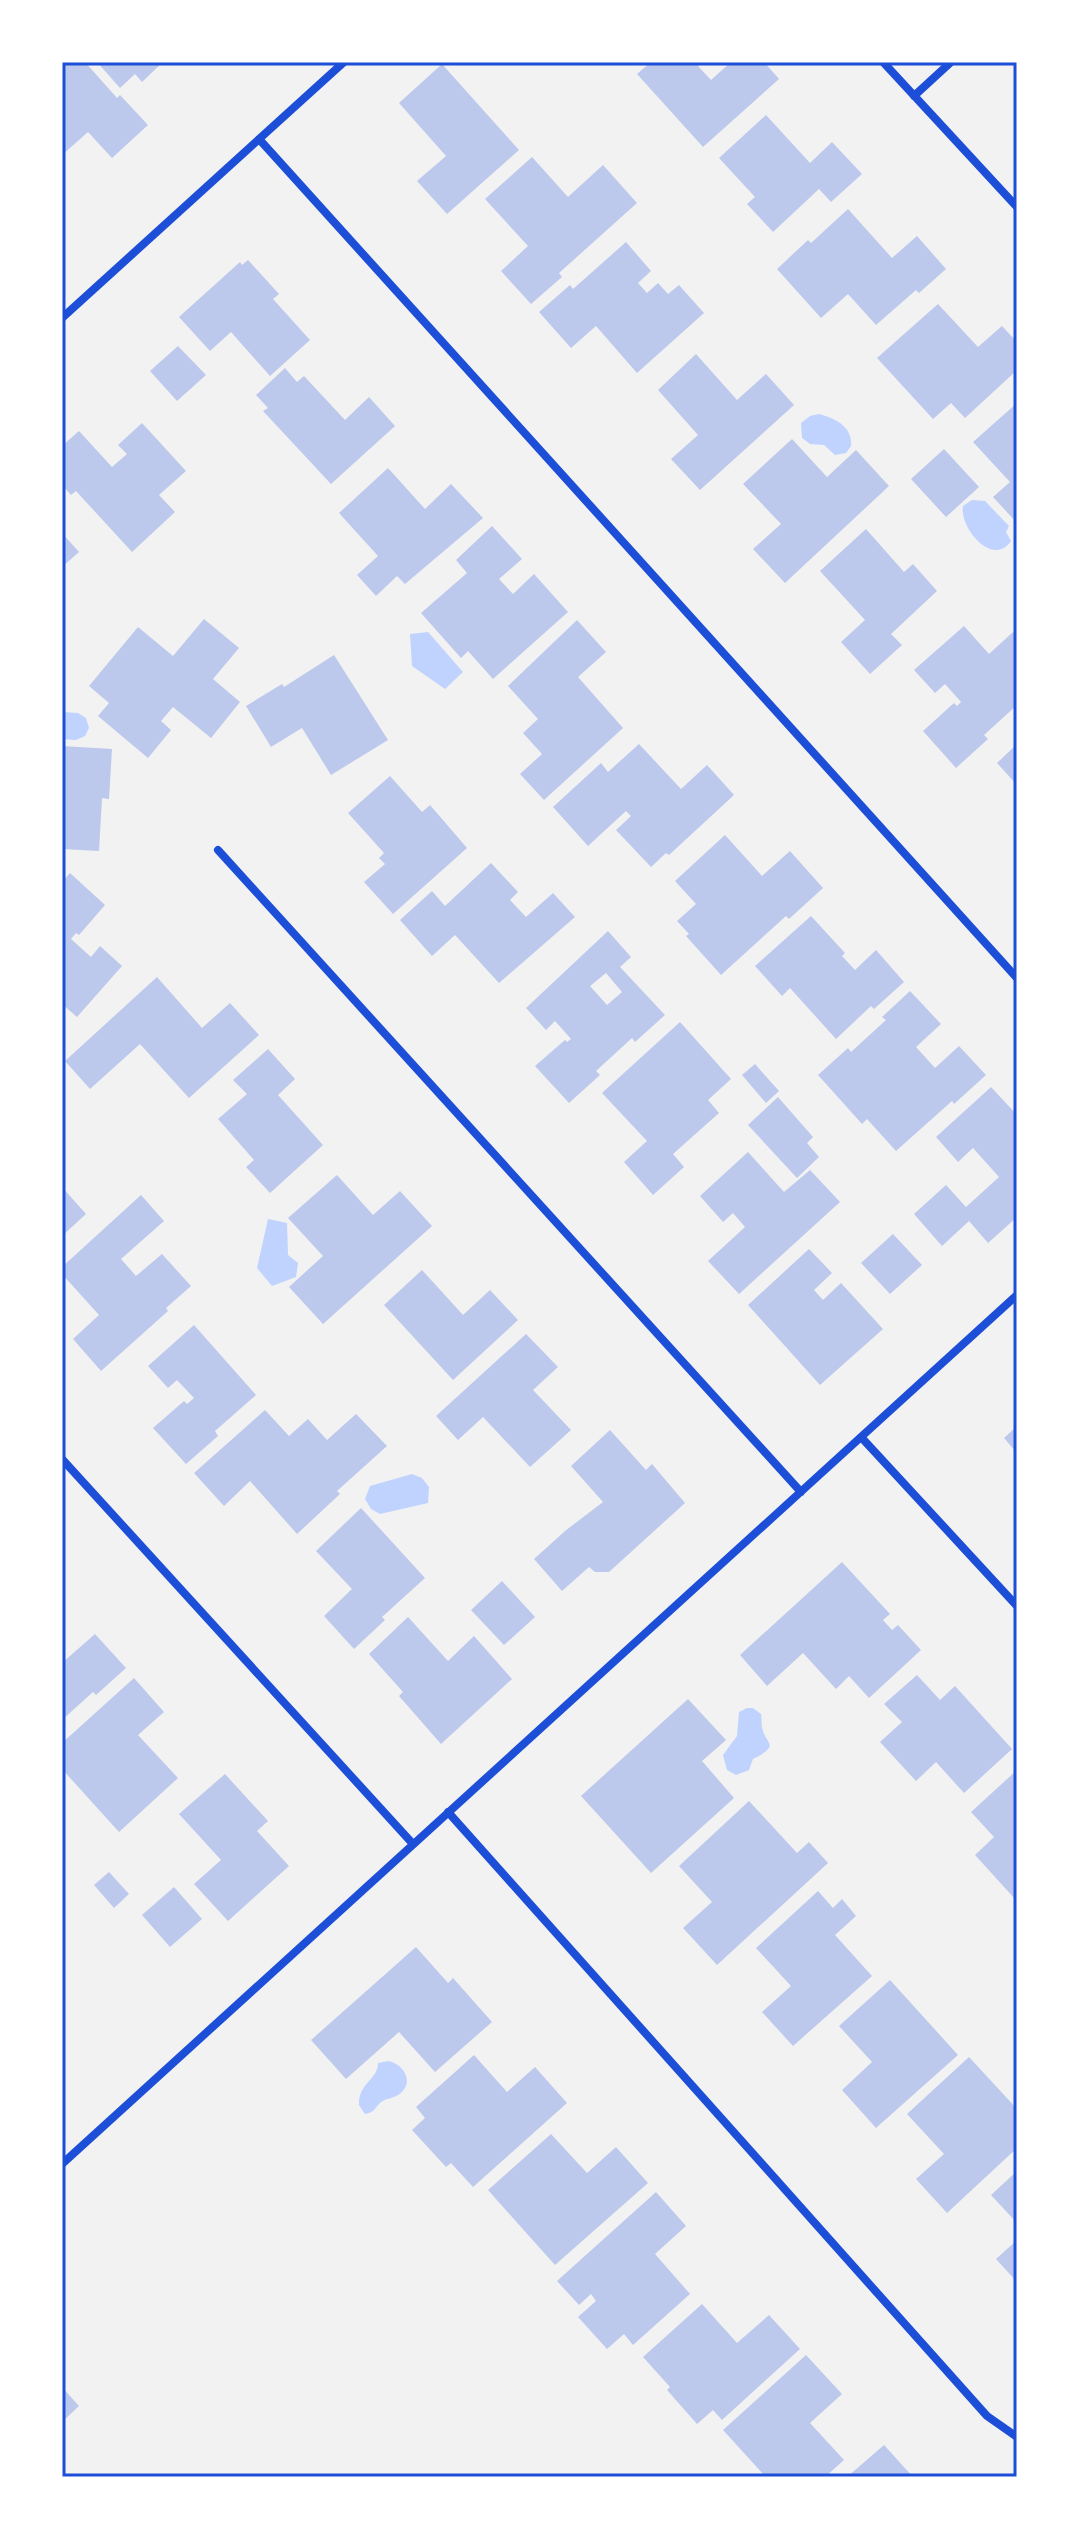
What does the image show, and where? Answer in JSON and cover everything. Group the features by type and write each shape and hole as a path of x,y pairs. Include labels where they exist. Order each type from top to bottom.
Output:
{"street":[{"path":"62,318 344,62"},
{"path":"883,62 1017,207"},
{"path":"914,96 951,62"},
{"path":"259,139 1017,978"},
{"path":"218,850 801,1492"},
{"path":"62,2164 1017,1295"},
{"path":"861,1437 1017,1606"},
{"path":"62,1459 413,1844"},
{"path":"448,1812 987,2416 1017,2437"}],"water":[{"path":"819,414 837,421 846,429 851,446 846,453 835,455 824,445 810,444 802,438 801,423"},
{"path":"972,500 985,501 1009,526 1006,532 1011,541 1004,548 987,548 966,525 963,506"},
{"path":"428,632 463,672 445,689 412,666 410,634"},
{"path":"62,712 78,713 86,718 89,728 85,736 76,740 62,739"},
{"path":"268,1219 287,1223 288,1255 298,1263 296,1277 272,1286 257,1268"},
{"path":"412,1474 422,1478 429,1487 428,1503 380,1514 371,1509 365,1499 370,1486"},
{"path":"747,1708 761,1714 762,1727 770,1744 767,1750 753,1759 749,1770 736,1775 727,1770 723,1755 737,1736 739,1712"},
{"path":"389,2061 400,2066 406,2075 406,2086 398,2095 382,2101 373,2111 365,2114 359,2105 362,2092 375,2074 378,2063"}],"building":[{"path":"62,62 85,62 117,98 120,95 148,125 112,158 88,132 62,155"},
{"path":"97,62 163,62 142,82 135,74 120,88"},
{"path":"651,62 702,62 698,66 711,80 731,62 764,62 779,79 703,147 637,74"},
{"path":"442,64 519,150 447,214 417,181 446,156 399,103"},
{"path":"766,115 810,163 832,142 862,174 831,202 819,189 773,232 747,204 755,197 719,158"},
{"path":"532,157 568,197 603,165 637,203 559,273 562,277 531,304 501,271 528,246 485,199"},
{"path":"848,209 892,258 917,236 946,269 876,325 848,294 821,318 777,269"},
{"path":"626,242 651,271 638,283 647,293 658,283 668,294 679,285 704,313 637,373 596,326 571,348 539,312 570,285 573,289"},
{"path":"248,260 279,294 273,299 310,340 270,376 231,332 210,351 179,317 240,262 242,265"},
{"path":"938,304 978,347 1002,326 1017,342 1017,370 965,418 951,403 933,419 877,358"},
{"path":"178,346 206,375 177,401 150,371"},
{"path":"696,354 737,400 766,374 794,405 700,490 671,459 698,435 658,390"},
{"path":"285,368 297,382 304,376 345,420 369,397 395,426 331,484 263,411 268,408 256,395"},
{"path":"1017,403 1017,523 993,497 1010,482 973,442"},
{"path":"142,423 186,471 159,495 175,512 132,552 76,491 71,495 62,485 62,446 79,431 112,467 127,454 118,445"},
{"path":"792,439 827,477 856,450 889,486 785,583 753,549 781,524 743,484"},
{"path":"944,449 979,487 946,517 911,479"},
{"path":"388,468 425,509 451,484 483,518 405,584 397,576 376,596 357,575 378,556 339,513"},
{"path":"492,526 522,559 499,579 513,594 534,574 568,612 493,679 468,651 461,658 421,613 467,573 456,560"},
{"path":"866,529 904,572 913,564 937,591 891,634 902,645 870,674 841,642 865,620 820,571"},
{"path":"62,533 79,552 62,567"},
{"path":"204,619 239,648 213,679 240,702 211,738 173,707 161,721 171,730 148,758 98,716 109,703 89,686 138,627 173,656"},
{"path":"577,620 606,652 578,677 623,728 544,800 520,774 542,754 523,733 538,719 508,686"},
{"path":"964,626 989,654 1013,632 1017,637 1017,705 984,735 988,739 956,768 923,731 954,703 957,706 961,702 945,684 935,693 914,670"},
{"path":"334,655 388,740 331,775 302,728 271,747 246,706 282,684 284,687"},
{"path":"639,744 681,789 707,765 734,795 669,855 666,853 651,867 616,830 631,816 626,811 588,846 553,807 601,763 608,772"},
{"path":"1017,744 1017,785 997,763"},
{"path":"62,746 112,749 109,799 102,798 99,851 62,849"},
{"path":"390,776 422,812 430,805 467,848 393,914 364,882 385,864 379,858 384,853 348,813"},
{"path":"725,835 762,876 790,851 823,888 789,919 786,916 721,975 686,936 689,934 677,921 696,904 675,881"},
{"path":"491,863 518,892 510,900 526,917 553,893 575,917 499,983 455,935 432,956 400,920 432,891 445,906"},
{"path":"70,873 105,905 79,935 76,933 71,939 91,957 100,946 122,966 77,1017 62,1004 62,882"},
{"path":"811,916 845,953 842,956 855,970 876,950 904,982 874,1009 871,1006 836,1039 790,988 782,996 755,966"},
{"path":"608,931 631,957 620,967 665,1015 635,1042 632,1038 596,1071 600,1075 569,1103 535,1066 565,1040 571,1039 555,1021 546,1030 526,1008","holes":["606,973 622,992 607,1005 590,986"]},
{"path":"157,977 202,1028 230,1003 259,1035 189,1098 140,1044 90,1089 65,1061"},
{"path":"910,991 941,1024 916,1047 935,1068 959,1046 986,1075 896,1151 867,1119 862,1124 818,1075 848,1048 851,1052 886,1020 882,1017"},
{"path":"680,1022 731,1079 708,1100 719,1113 673,1154 684,1167 653,1195 624,1162 647,1141 602,1093"},
{"path":"268,1049 295,1079 278,1095 323,1145 270,1193 246,1167 254,1160 218,1119 247,1094 233,1080"},
{"path":"755,1064 779,1091 766,1103 742,1075"},
{"path":"991,1087 1017,1115 1017,1217 988,1243 969,1221 942,1246 914,1214 946,1185 966,1207 999,1177 973,1148 958,1162 936,1137"},
{"path":"778,1097 813,1137 807,1143 819,1157 797,1178 748,1125"},
{"path":"748,1152 784,1192 810,1170 840,1202 739,1294 708,1261 745,1227 733,1213 723,1222 700,1196"},
{"path":"337,1175 373,1215 400,1191 432,1226 323,1324 289,1287 323,1256 288,1218"},
{"path":"62,1187 86,1214 62,1236"},
{"path":"141,1195 164,1221 121,1259 136,1276 162,1254 191,1286 101,1371 73,1339 99,1315 62,1274 62,1267"},
{"path":"893,1234 922,1265 890,1294 861,1263"},
{"path":"809,1249 832,1273 814,1290 823,1300 841,1283 883,1329 820,1385 748,1305"},
{"path":"422,1270 463,1315 490,1290 518,1320 453,1380 384,1305"},
{"path":"194,1325 256,1395 215,1431 218,1436 186,1464 153,1428 184,1401 187,1404 194,1398 177,1380 168,1388 148,1366"},
{"path":"526,1334 558,1367 533,1390 571,1430 530,1467 483,1417 458,1440 436,1416"},
{"path":"265,1410 289,1436 308,1419 327,1440 356,1414 387,1446 337,1491 340,1494 297,1534 250,1481 224,1506 194,1473"},
{"path":"1017,1426 1017,1453 1004,1438"},
{"path":"610,1430 646,1470 652,1464 685,1503 609,1572 595,1572 589,1567 562,1591 534,1559 603,1502 571,1466"},
{"path":"361,1508 425,1578 382,1617 385,1620 354,1649 324,1616 352,1589 316,1551"},
{"path":"842,1562 890,1614 883,1620 892,1630 898,1625 921,1650 869,1698 849,1676 836,1689 803,1653 767,1686 740,1655"},
{"path":"502,1581 535,1617 504,1645 471,1610"},
{"path":"408,1617 448,1661 474,1636 512,1679 441,1744 399,1696 403,1692 369,1654"},
{"path":"95,1634 126,1668 62,1720 62,1663"},
{"path":"917,1675 940,1700 955,1686 1012,1749 964,1793 936,1762 916,1781 880,1742 902,1722 884,1704"},
{"path":"134,1678 164,1712 138,1735 178,1778 119,1832 62,1769 62,1743"},
{"path":"688,1699 726,1740 702,1761 734,1798 651,1873 581,1796"},
{"path":"1017,1770 1015,1899 975,1855 994,1837 971,1812"},
{"path":"225,1774 268,1821 257,1831 289,1866 228,1921 194,1884 221,1860 179,1814"},
{"path":"749,1801 797,1853 809,1842 828,1863 717,1965 683,1928 712,1902 679,1866"},
{"path":"109,1872 129,1894 114,1908 94,1885"},
{"path":"174,1887 202,1919 170,1947 142,1915"},
{"path":"818,1891 833,1908 842,1899 856,1916 835,1935 872,1976 793,2046 762,2012 791,1986 756,1948"},
{"path":"416,1947 448,1983 453,1978 492,2022 435,2072 399,2032 346,2079 311,2040"},
{"path":"890,1980 958,2055 876,2128 842,2090 872,2062 839,2026"},
{"path":"474,2055 507,2092 535,2067 567,2103 473,2187 451,2163 446,2167 412,2130 425,2118 416,2107"},
{"path":"969,2057 1017,2109 1017,2148 947,2213 916,2179 944,2154 907,2114"},
{"path":"551,2134 587,2173 616,2147 648,2183 555,2265 488,2190"},
{"path":"1017,2171 1017,2223 991,2195"},
{"path":"656,2192 686,2226 655,2254 690,2294 633,2345 624,2334 607,2349 578,2317 596,2301 591,2294 579,2305 557,2281"},
{"path":"1017,2240 1017,2282 996,2259"},
{"path":"702,2304 737,2343 769,2315 800,2349 722,2420 713,2410 697,2424 643,2357"},
{"path":"806,2355 842,2394 810,2423 844,2460 825,2477 762,2477 764,2475 723,2430"},
{"path":"62,2387 79,2406 62,2422"},
{"path":"884,2445 913,2477 847,2477"}]}
